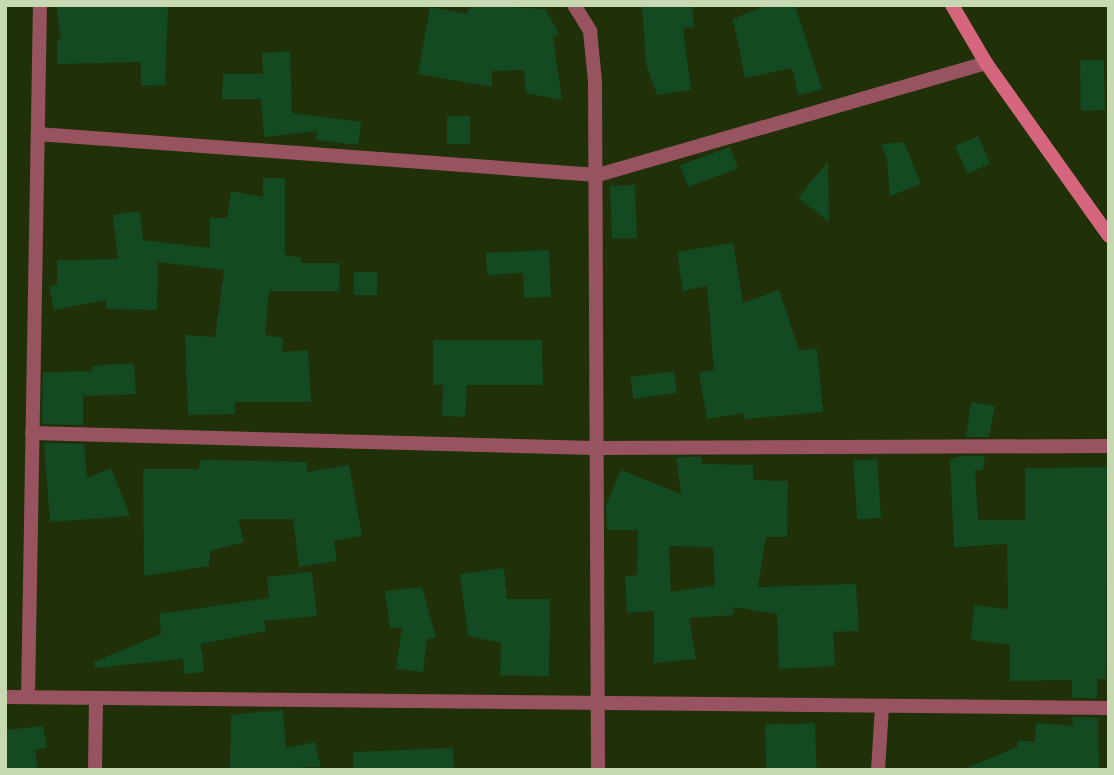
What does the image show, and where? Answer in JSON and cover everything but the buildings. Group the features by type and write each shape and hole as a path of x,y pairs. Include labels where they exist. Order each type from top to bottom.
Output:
{"street":[{"path":"28,697 40,5"},
{"path":"573,5 590,31 598,175 594,448 598,770"},
{"path":"952,5 986,63 1109,236"},
{"path":"38,134 598,175 986,63"},
{"path":"33,433 594,448 1109,446"},
{"path":"5,697 1109,708"},
{"path":"95,770 96,698"},
{"path":"878,770 883,706"}]}
